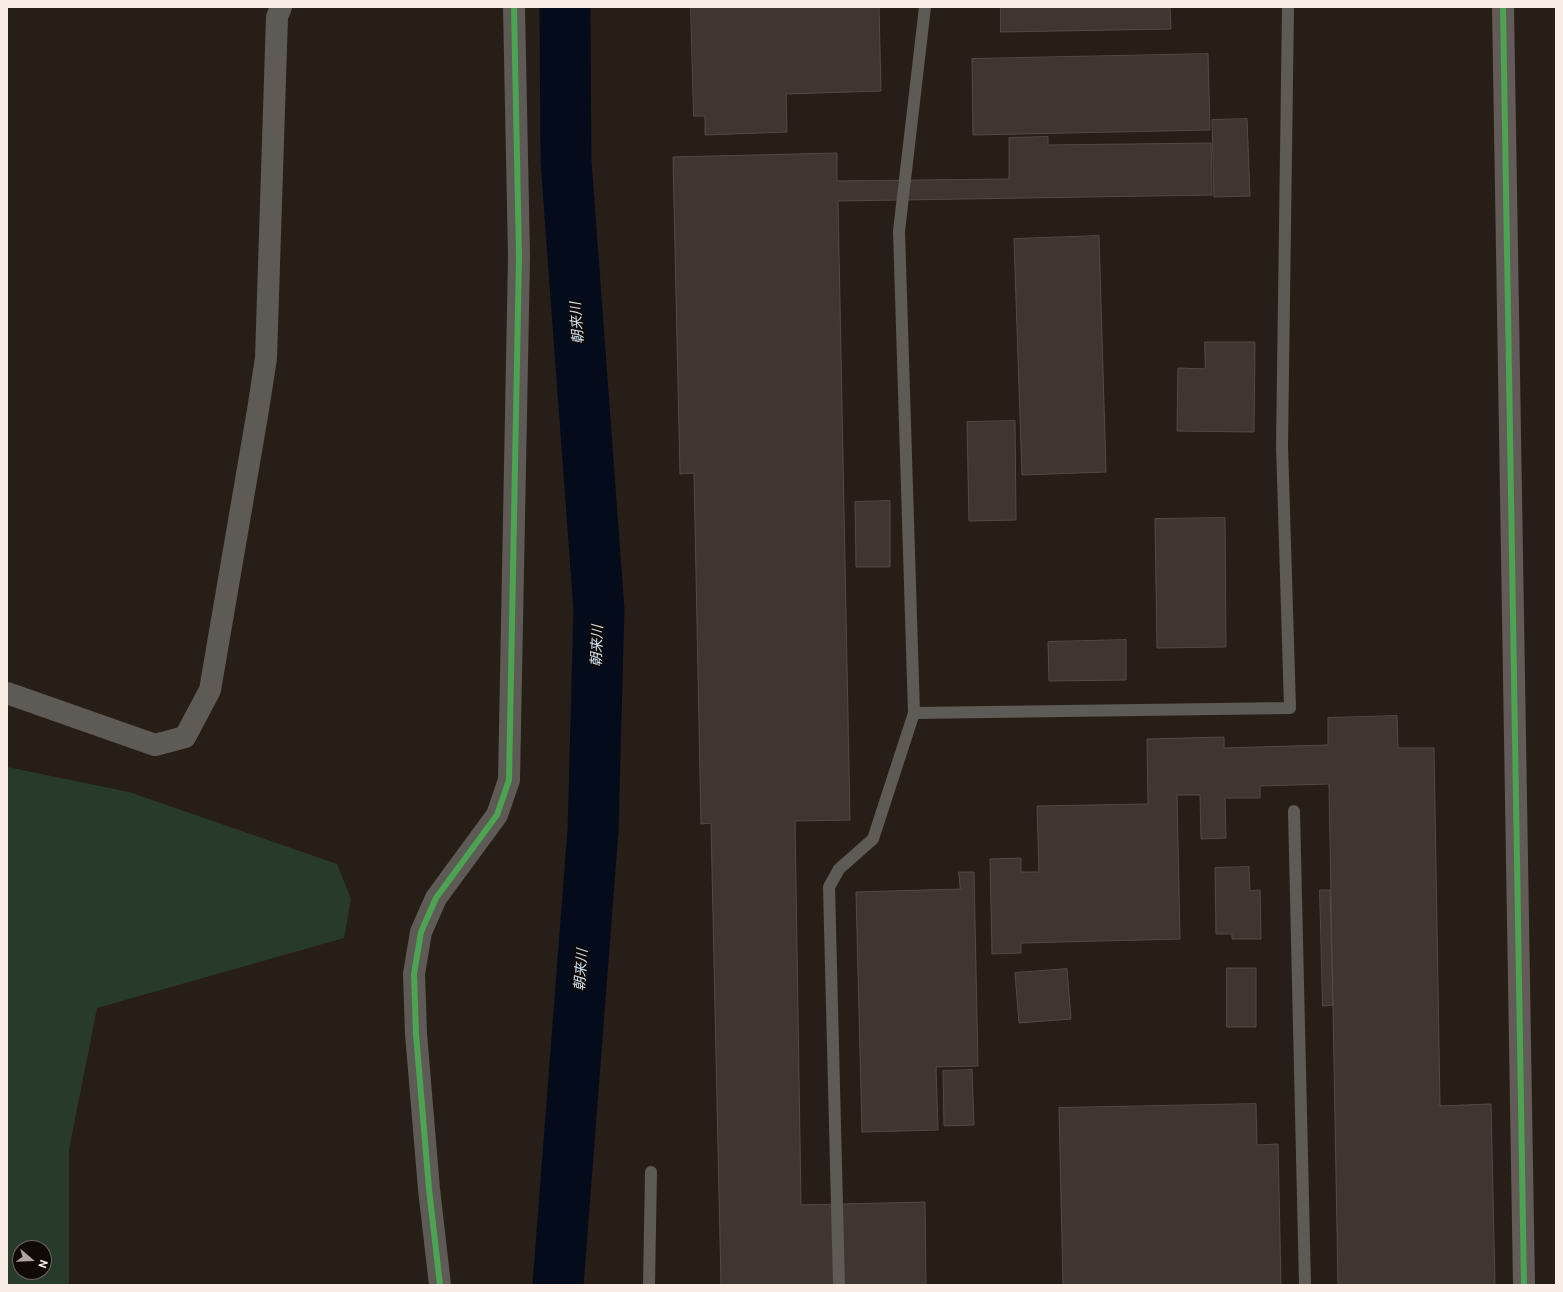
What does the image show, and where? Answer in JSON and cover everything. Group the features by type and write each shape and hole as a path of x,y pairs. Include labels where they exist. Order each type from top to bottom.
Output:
{"street":[{"path":"7,693 155,745 185,737 210,690 266,358 277,17 282,7"},
{"path":"440,1285 427,1173 416,1034 414,974 421,932 436,898 497,815 509,780 519,257 514,7"},
{"path":"1503,7 1524,1285"}],"lane":[{"path":"840,1285 829,887 839,869 873,839 914,713 899,231 925,7"},
{"path":"914,713 1290,708 1282,445 1288,7"},
{"path":"1294,811 1305,1285"},
{"path":"649,1285 651,1172"}],"green space":[{"path":"7,767 129,792 337,864 351,899 344,938 97,1008 69,1149 69,1285 7,1285"}],"building":[{"path":"691,7 879,7 881,91 786,94 787,132 705,135 705,116 694,116"},
{"path":"1001,7 1170,7 1171,29 1001,32"},
{"path":"1208,54 1210,130 973,135 972,59"},
{"path":"1247,119 1250,196 1214,197 1212,120"},
{"path":"1048,137 1048,145 1211,143 1212,195 838,201 850,820 795,821 801,1205 925,1202 926,1285 721,1285 711,823 701,824 694,473 680,474 673,157 837,153 837,181 1009,179 1009,138"},
{"path":"1099,236 1106,472 1022,475 1014,239"},
{"path":"1205,342 1255,342 1254,432 1177,431 1178,368 1205,369"},
{"path":"1015,421 1016,520 969,521 967,422"},
{"path":"890,501 890,567 856,567 855,502"},
{"path":"1225,518 1226,647 1157,648 1155,519"},
{"path":"1126,640 1126,680 1049,681 1048,642"},
{"path":"1397,716 1398,748 1434,748 1440,1106 1491,1104 1495,1285 1338,1285 1329,784 1260,786 1260,798 1225,798 1226,838 1201,839 1200,795 1177,795 1180,939 1021,943 1021,953 992,954 990,859 1021,858 1021,872 1039,872 1037,806 1148,804 1147,739 1224,737 1224,748 1328,745 1328,718"},
{"path":"1249,867 1250,891 1260,890 1261,939 1232,939 1232,934 1216,934 1215,868"},
{"path":"959,872 974,872 978,1066 936,1067 938,1130 862,1132 856,892 960,889"},
{"path":"1320,890 1330,890 1333,1005 1323,1006"},
{"path":"1227,968 1256,968 1256,1027 1227,1027"},
{"path":"1067,969 1071,1019 1019,1023 1015,973"},
{"path":"972,1070 974,1125 944,1126 943,1071"},
{"path":"1256,1104 1257,1145 1278,1144 1281,1285 1063,1285 1059,1108"}],"waterway":[{"name":"朝来川","path":"558,1285 593,830 599,610 566,161 565,7"}],"cycle path":[{"path":"440,1285 429,1189 416,1034 414,974 421,932 436,898 497,815 509,780 519,257 514,7"},
{"path":"1503,7 1524,1285"}]}
